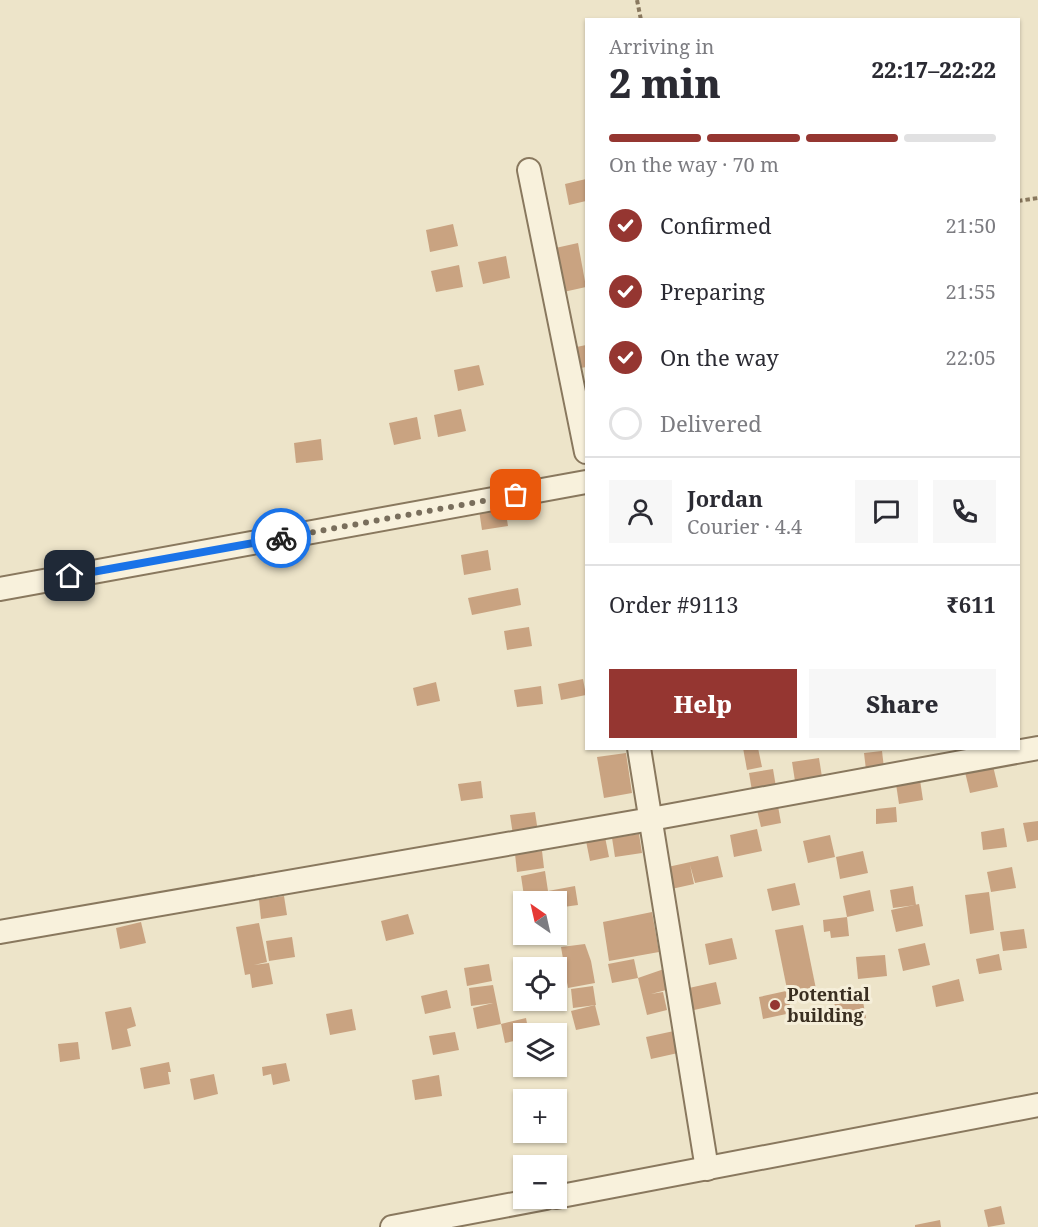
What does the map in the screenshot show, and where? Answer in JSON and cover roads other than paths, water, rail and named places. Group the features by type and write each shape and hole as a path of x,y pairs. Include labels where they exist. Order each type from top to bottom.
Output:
{"street":[{"path":"529,170 585,447"},
{"path":"0,589 585,482"},
{"path":"0,932 651,819 1038,748"},
{"path":"639,750 707,1169"},
{"path":"567,1195 1038,1105"},
{"path":"392,1227 513,1204"}],"place":[{"name":"Potential building","path":"775,1005"}]}
